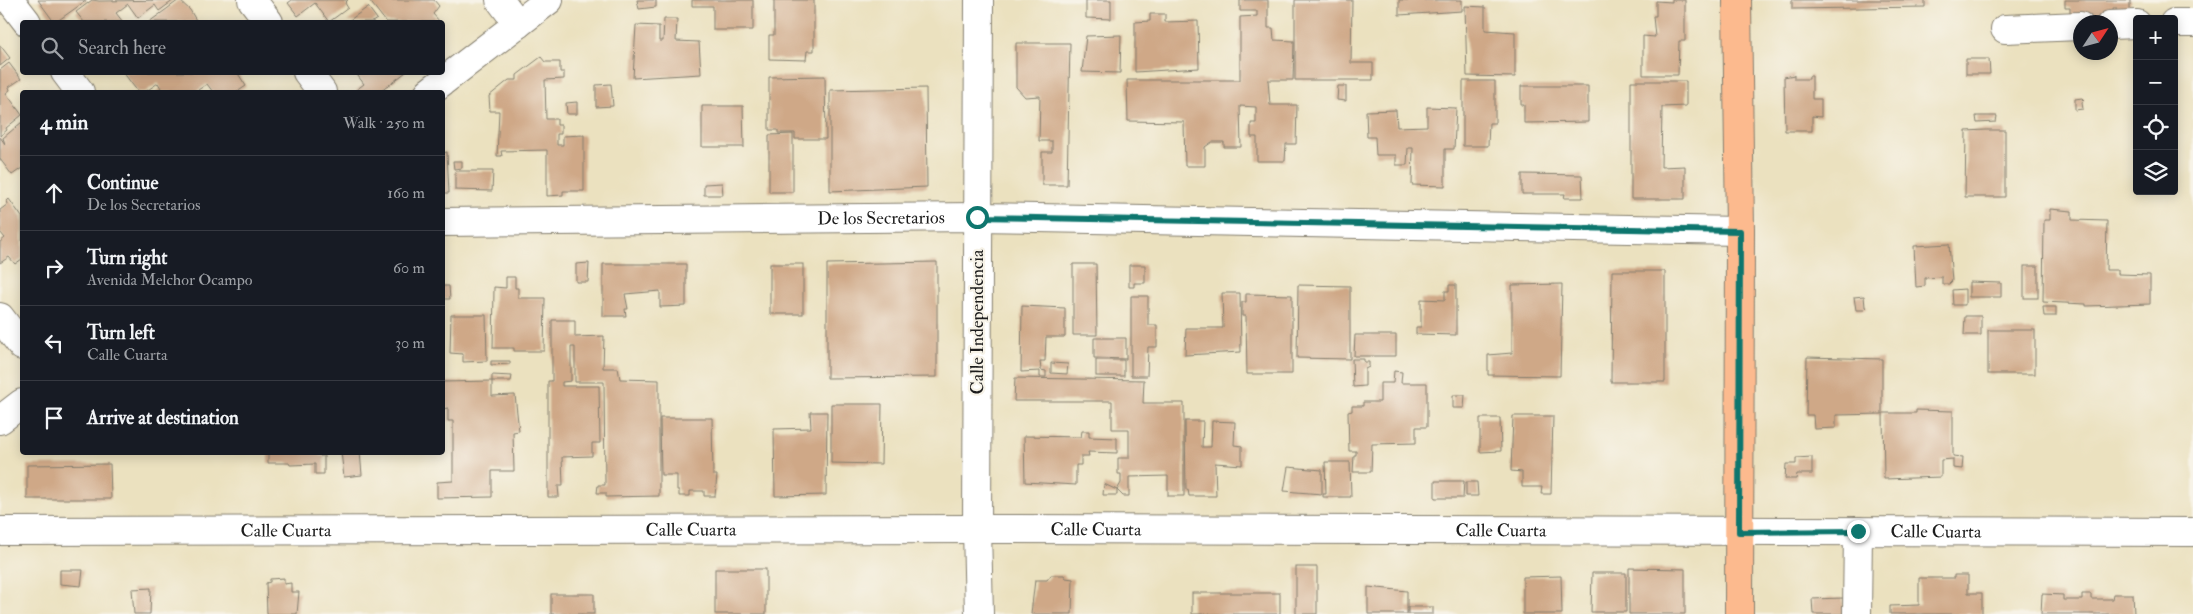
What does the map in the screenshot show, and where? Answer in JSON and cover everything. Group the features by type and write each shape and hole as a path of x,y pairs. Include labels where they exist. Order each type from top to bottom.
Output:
{"main road":[{"path":"1737,0 1740,231 1739,614"}],"street":[{"path":"10,0 25,20"},
{"path":"252,0 267,20"},
{"path":"500,0 518,24"},
{"path":"431,90 549,0"},
{"name":"Calle Independencia","path":"979,0 977,217 977,529 979,614"},
{"path":"2178,23 2193,22"},
{"path":"2118,25 2133,24"},
{"path":"2005,29 2073,26"},
{"path":"67,75 78,90"},
{"path":"309,75 320,90"},
{"name":"De los Secretarios","path":"445,222 977,217 1740,231"},
{"path":"0,317 20,343"},
{"path":"0,420 20,405"},
{"name":"Calle Cuarta","path":"0,531 977,529 2193,532"},
{"path":"1857,614 1858,531"}],"building":[{"path":"38,0 87,0 59,20 53,20"},
{"path":"92,0 174,0 159,11 155,5 138,18 128,4 116,13 121,20 82,20 76,12"},
{"path":"179,0 190,10 196,20 152,20"},
{"path":"292,0 348,0 345,3 348,8 332,20 328,20 315,3 298,16 288,3"},
{"path":"369,0 434,0 439,6 433,14 438,20 384,20"},
{"path":"637,0 656,0 656,7 639,9"},
{"path":"692,0 753,0 753,30 713,30 713,6 692,6"},
{"path":"774,0 814,0 814,51 807,51 806,60 769,59 769,35 774,35"},
{"path":"1086,0 1111,0 1111,19 1086,18"},
{"path":"1240,0 1268,0 1268,28 1273,28 1274,40 1294,41 1293,80 1268,80 1270,105 1297,105 1296,144 1286,144 1285,161 1257,161 1257,137 1251,137 1251,123 1256,123 1256,107 1240,106 1241,147 1224,147 1224,142 1212,142 1205,147 1205,166 1185,166 1184,122 1128,121 1127,80 1240,80 1240,17 1257,16 1257,11 1240,11"},
{"path":"1295,0 1352,0 1351,63 1373,63 1373,80 1295,80"},
{"path":"1399,0 1462,0 1462,11 1399,15"},
{"path":"1672,0 1685,0 1685,41 1679,41 1678,75 1643,75 1643,36 1655,37 1653,16 1656,16 1656,1 1672,2"},
{"path":"1792,0 1925,0 1925,7 1792,9"},
{"path":"2065,0 2130,0 2130,22 2118,22 2116,8 2113,8 2113,15 2073,15 2073,22 2070,22 2070,7 2065,7"},
{"path":"1465,6 1485,7 1485,30 1515,32 1515,77 1467,76"},
{"path":"368,7 377,19 375,20 350,20"},
{"path":"1150,14 1165,14 1165,22 1198,21 1199,68 1135,72 1135,22 1150,21"},
{"path":"664,19 677,19 676,41 699,42 701,74 633,78 636,25 659,26 659,41 663,41"},
{"path":"1121,35 1120,73 1082,72 1086,36"},
{"path":"1016,43 1070,43 1067,185 1042,185 1042,152 1052,152 1052,141 1039,141 1040,96 1025,97 1016,87"},
{"path":"0,45 10,58 0,66"},
{"path":"541,57 545,62 560,62 560,72 564,72 564,79 545,80 546,119 557,119 557,125 561,125 561,134 557,134 557,145 563,145 563,136 584,135 584,191 563,191 563,195 547,196 547,150 501,151 502,156 497,156 499,111 490,111 489,96 509,80 517,80 517,75"},
{"path":"1966,59 1989,59 1990,74 1966,74"},
{"path":"9,63 21,79 9,87 10,90 6,93 20,112 20,117 6,128 7,130 0,136 0,70"},
{"path":"125,75 239,75 246,86 240,90 212,90 207,84 198,90 158,90 161,88 158,83 148,90 136,90"},
{"path":"357,75 402,75 383,90 356,90 364,84"},
{"path":"1794,75 1794,79 1809,79 1809,76 1812,76 1812,99 1821,99 1821,117 1812,116 1812,131 1785,131 1784,77"},
{"path":"825,76 826,139 795,139 795,133 778,133 778,130 769,130 769,77"},
{"path":"1463,81 1495,81 1495,123 1489,123 1488,146 1463,146"},
{"path":"1631,81 1686,81 1686,106 1662,107 1661,167 1685,166 1685,199 1631,199"},
{"path":"611,84 613,106 596,107 596,85"},
{"path":"1338,86 1346,86 1346,101 1337,100"},
{"path":"1521,86 1588,86 1588,122 1524,123 1524,105 1521,105"},
{"path":"926,88 927,187 830,191 830,90"},
{"path":"2082,98 2084,100 2082,103 2083,109 2075,110 2075,99"},
{"path":"577,102 577,114 567,114 566,103"},
{"path":"702,106 743,106 744,147 702,147"},
{"path":"1427,107 1456,108 1454,149 1445,149 1445,186 1412,185 1413,148 1408,148 1407,165 1396,165 1396,155 1376,155 1375,137 1367,137 1366,111 1396,110 1397,127 1427,126"},
{"path":"1976,116 1997,116 1996,122 1977,123"},
{"path":"20,124 20,169 12,175 0,159 0,137 5,144 3,138"},
{"path":"2005,130 2005,197 1965,197 1966,131"},
{"path":"793,134 793,192 769,192 769,135"},
{"path":"445,152 447,152 449,193 445,193"},
{"path":"453,161 462,161 462,168 454,169"},
{"path":"455,171 493,171 492,191 455,190"},
{"path":"1522,174 1582,175 1583,198 1564,198 1565,194 1522,194"},
{"path":"722,183 723,195 704,195 704,184"},
{"path":"9,199 20,214 20,260 15,264 9,257 0,263 0,242 5,238 0,232 0,210 8,204 7,201"},
{"path":"2050,209 2072,211 2072,220 2107,221 2106,270 2118,270 2118,274 2150,275 2150,304 2086,306 2086,304 2043,302 2044,220 2050,220"},
{"path":"1949,244 1952,281 1949,284 1942,284 1942,277 1925,278 1925,286 1916,287 1914,246"},
{"path":"937,262 937,377 827,378 827,264"},
{"path":"589,263 588,282 576,282 576,264"},
{"path":"603,264 686,264 686,306 660,307 660,291 625,294 628,309 625,309 626,316 603,316"},
{"path":"770,264 803,264 803,314 770,314"},
{"path":"1073,264 1096,264 1097,335 1073,335"},
{"path":"1129,265 1145,265 1145,283 1134,283 1134,287 1129,287"},
{"path":"2024,266 2038,266 2038,298 2024,298"},
{"path":"1612,271 1665,271 1665,382 1611,382"},
{"path":"506,277 515,277 515,288 518,288 518,298 545,298 544,351 514,351 514,348 493,348 494,287 506,288"},
{"path":"1969,282 2001,283 2001,297 1969,297"},
{"path":"1562,284 1560,376 1488,375 1488,355 1512,353 1512,285"},
{"path":"1298,285 1350,286 1350,359 1297,358"},
{"path":"1449,285 1456,285 1456,335 1416,334 1416,327 1421,327 1421,299 1445,300 1445,291 1449,291"},
{"path":"445,286 449,286 450,299 445,299"},
{"path":"1965,289 1965,305 1953,305 1952,290"},
{"path":"1222,293 1240,293 1241,352 1185,355 1186,328 1223,328"},
{"path":"1246,294 1292,295 1292,374 1247,374 1246,316 1242,316 1242,302 1246,302"},
{"path":"1131,296 1148,296 1148,325 1157,325 1157,347 1148,347 1147,376 1131,376"},
{"path":"1864,296 1865,307 1867,307 1864,310 1856,310 1854,297"},
{"path":"1022,306 1065,308 1065,337 1046,337 1045,361 1040,361 1041,370 1046,371 1046,377 1040,377 1040,371 1021,372"},
{"path":"2043,307 2056,307 2056,316 2044,316"},
{"path":"451,315 486,315 487,361 463,362 463,354 450,353"},
{"path":"1965,316 1981,316 1981,335 1964,335"},
{"path":"552,320 575,320 575,337 604,336 603,368 618,368 620,379 659,380 659,496 606,497 606,493 597,493 598,485 605,485 604,382 575,382 575,347 571,347 571,381 562,382 562,386 599,386 600,443 592,443 592,456 562,457 563,486 558,486 559,497 548,497 548,381 552,381"},
{"path":"1988,330 2035,330 2035,374 1988,374"},
{"path":"1355,335 1396,335 1396,356 1354,356"},
{"path":"1094,338 1126,338 1126,359 1094,358"},
{"path":"1807,357 1882,359 1882,414 1836,415 1836,428 1814,429 1813,415 1806,415"},
{"path":"1352,359 1364,359 1364,362 1369,362 1369,367 1365,369 1365,386 1353,387"},
{"path":"1096,360 1124,360 1124,376 1096,376"},
{"path":"491,361 510,361 510,364 491,365"},
{"path":"1051,363 1068,364 1067,374 1051,373"},
{"path":"1394,371 1402,372 1401,383 1427,383 1427,427 1416,427 1416,443 1372,444 1371,472 1353,472 1356,451 1349,451 1348,412 1352,411 1352,406 1363,406 1363,402 1380,402 1380,383 1393,383"},
{"path":"492,375 512,376 511,381 492,381"},
{"path":"1015,378 1144,380 1143,403 1184,403 1184,496 1168,496 1168,476 1129,477 1129,496 1123,496 1117,490 1121,483 1121,474 1118,474 1118,458 1129,458 1129,429 1112,429 1112,401 1014,401"},
{"path":"492,381 492,396 515,395 519,431 513,432 514,471 492,471 492,497 437,498 437,482 453,481 453,421 448,421 448,408 445,408 445,382"},
{"path":"1453,395 1465,395 1464,408 1453,408"},
{"path":"831,404 882,404 881,464 831,463"},
{"path":"1916,410 1953,411 1953,456 1963,457 1962,469 1953,468 1953,459 1941,460 1941,477 1884,479 1883,413 1916,413"},
{"path":"810,412 827,412 826,495 775,496 774,429 811,428"},
{"path":"1513,416 1553,416 1551,494 1541,494 1542,487 1522,487 1522,472 1511,471"},
{"path":"660,418 712,418 713,475 717,475 715,496 704,496 704,491 690,491 690,496 679,496 677,475 661,475"},
{"path":"1480,418 1500,418 1501,451 1480,452"},
{"path":"1185,421 1203,421 1202,447 1211,447 1212,421 1235,422 1234,445 1242,446 1242,465 1215,463 1216,496 1189,496 1188,489 1186,490"},
{"path":"1082,431 1089,431 1089,437 1117,438 1117,453 1088,452 1089,456 1081,456 1081,465 1076,465 1076,485 1025,482 1024,436 1081,437"},
{"path":"268,455 320,455 324,456 324,474 315,474 315,464 290,465 289,463 268,463"},
{"path":"341,455 360,455 362,475 344,477"},
{"path":"1812,457 1812,474 1797,474 1796,479 1785,479 1786,464 1796,464 1796,458"},
{"path":"1325,462 1350,462 1351,497 1323,497 1323,494 1326,494"},
{"path":"110,464 111,499 27,499 27,465"},
{"path":"1288,467 1322,470 1322,494 1284,491"},
{"path":"1435,481 1464,481 1463,498 1435,498"},
{"path":"1466,482 1477,482 1478,496 1466,496"},
{"path":"1104,484 1117,490 1117,495 1103,495"},
{"path":"1296,567 1317,567 1317,614 1296,614"},
{"path":"1629,568 1685,569 1685,614 1629,614"},
{"path":"715,569 766,569 766,614 715,614"},
{"path":"60,570 83,570 81,586 60,584"},
{"path":"1592,573 1626,573 1626,612 1591,612"},
{"path":"1051,575 1064,575 1066,578 1073,579 1072,614 1031,614 1035,580 1047,580"},
{"path":"1954,575 1968,575 1968,593 1982,593 1982,614 1890,614 1890,606 1919,605 1919,578 1954,578"},
{"path":"1561,576 1562,614 1523,614 1523,577"},
{"path":"284,578 284,584 291,583 291,592 299,592 297,614 267,614 266,583 270,582 270,579"},
{"path":"1368,587 1407,591 1407,614 1368,614"},
{"path":"151,588 150,614 134,614 132,589"},
{"path":"1192,593 1280,593 1280,614 1192,614"},
{"path":"551,594 594,594 594,614 551,614"},
{"path":"2042,594 2063,595 2063,600 2082,600 2082,594 2091,594 2091,599 2112,599 2113,594 2133,594 2134,614 2041,614"},
{"path":"1843,598 1844,614 1813,614 1812,599"},
{"path":"1408,607 1433,607 1433,614 1408,614"}],"route":[{"path":"977,217 1740,231 1739,532 1858,531"}]}
